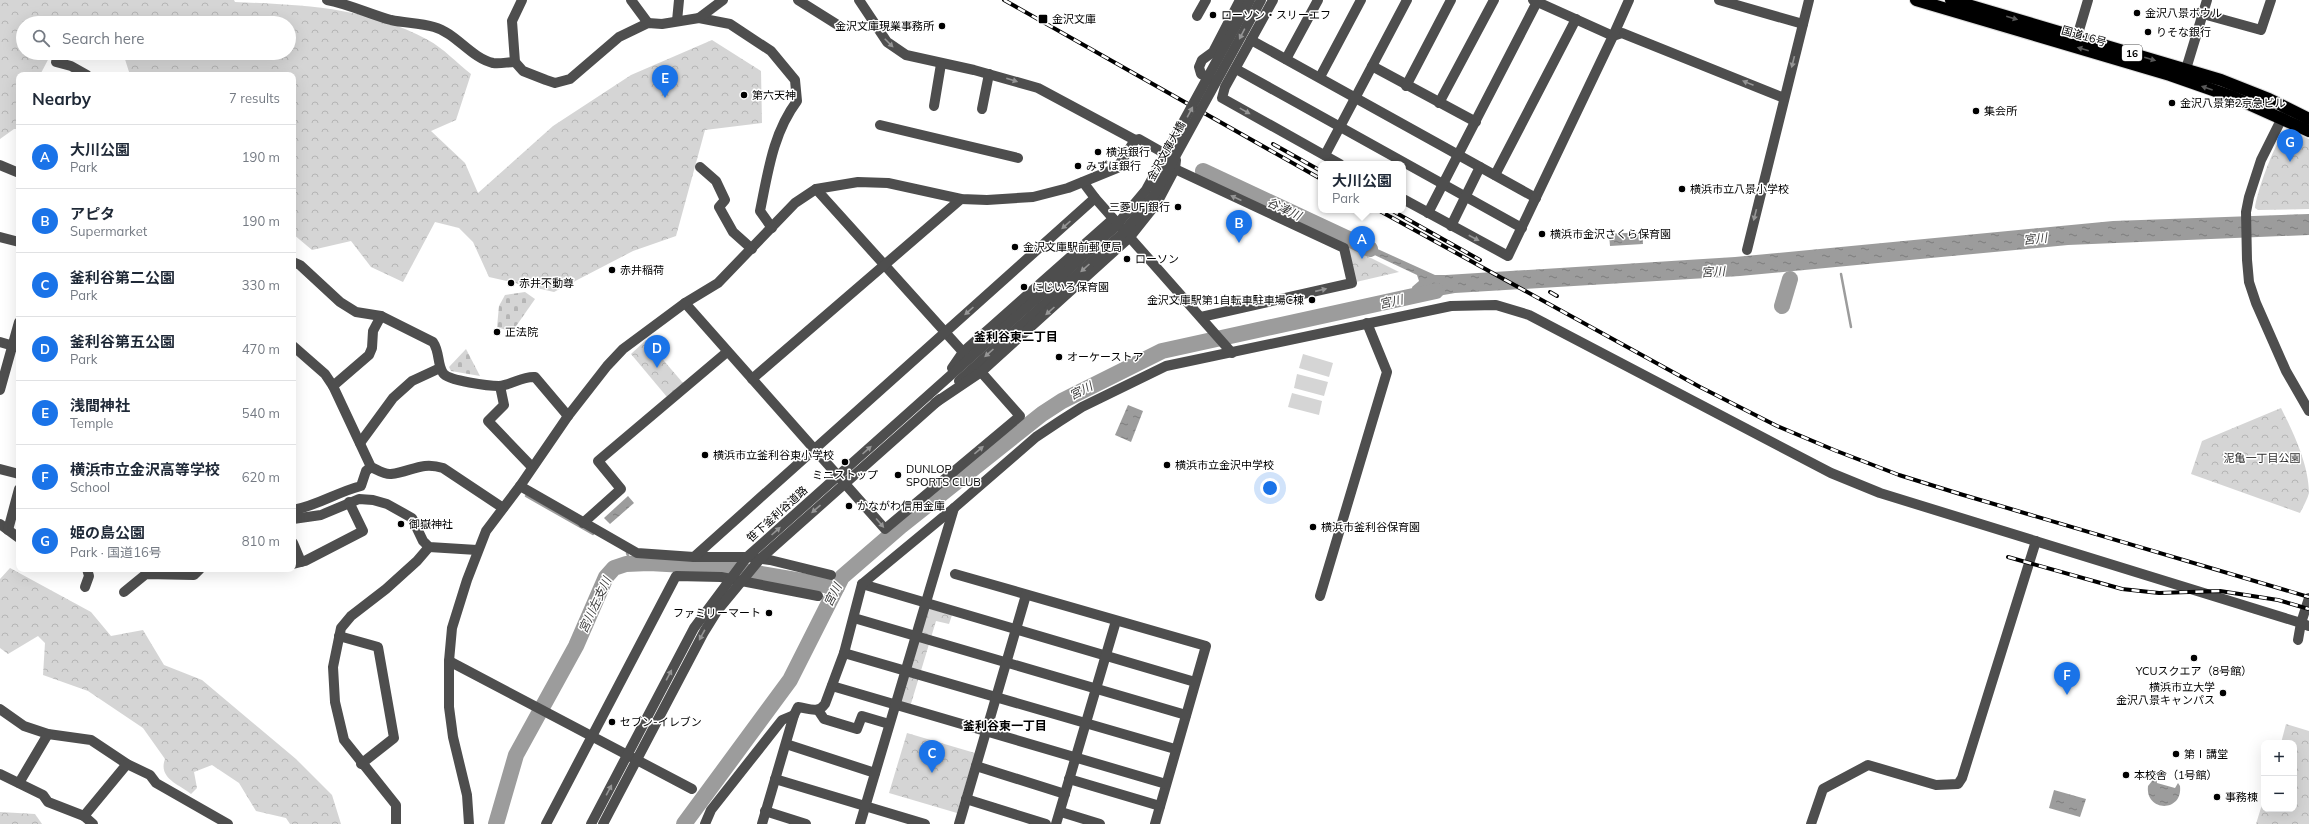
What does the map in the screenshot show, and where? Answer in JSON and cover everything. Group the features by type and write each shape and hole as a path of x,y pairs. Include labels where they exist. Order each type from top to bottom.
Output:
{"highway":[{"name":"国道16号","path":"1916,0 1974,8 2186,69 2239,87 2284,113 2309,131"},
{"name":"国道16号","path":"1951,0 2234,97 2284,113 2309,119"}],"street":[{"path":"327,0 346,3 370,14 393,20 434,27 447,33 482,59 495,63 515,62"},
{"path":"522,0 512,21 515,62 523,71 556,83 570,79 619,37 648,23 662,24 699,18 730,24 771,51 795,80 797,101 785,117 777,135 760,211 772,228"},
{"path":"631,0 648,23"},
{"path":"677,21 679,0"},
{"path":"699,18 723,0"},
{"path":"798,0 841,27"},
{"path":"858,0 887,42 906,55 989,74 1051,94 1135,140 1139,139 1176,160 1175,169 1157,203 1130,237 981,372 935,402"},
{"path":"1198,16 1206,0"},
{"path":"1225,87 1201,74 1199,67 1202,60 1213,52 1240,0"},
{"name":"金沢文庫大橋","path":"1057,286 1115,227 1146,190 1250,0"},
{"name":"金沢文庫大橋","path":"1057,286 1122,234 1154,195 1261,0"},
{"path":"1273,0 1225,87 1222,98 1335,161"},
{"path":"1286,58 1318,0"},
{"path":"1320,77 1361,0"},
{"path":"1325,155 1407,0"},
{"path":"1406,86 1451,0"},
{"path":"1439,103 1494,0"},
{"path":"1406,201 1508,256 1614,36 1629,0"},
{"path":"1719,0 1803,24"},
{"path":"1747,250 1809,0"},
{"path":"2077,37 2088,0"},
{"path":"2186,69 2207,0"},
{"path":"2203,14 2261,30 2271,0"},
{"path":"1428,213 1476,122 1535,1 1614,36 1622,33 1784,98"},
{"path":"1495,175 1576,19"},
{"path":"1251,40 1286,58 1536,198"},
{"path":"56,62 71,66 82,72"},
{"path":"934,106 941,64"},
{"path":"1372,66 1406,86 1476,122"},
{"path":"1236,69 1402,161"},
{"path":"982,109 989,74"},
{"path":"2284,113 2261,160 2249,197 2246,214 2249,282 2256,303 2286,371 2309,411"},
{"path":"880,125 1018,158"},
{"path":"469,824 464,780 452,737 449,707 449,661 452,628 477,550 486,531 520,486 532,466 568,416 607,366 623,349 685,303 718,283 795,203 816,189 858,182 888,183 961,199 987,200 1033,197 1052,193 1117,168 1135,140"},
{"path":"1406,163 1522,228"},
{"path":"0,165 16,171"},
{"path":"700,167 716,181 724,200 719,207 733,232 752,249"},
{"path":"1451,226 1480,167"},
{"path":"1175,169 1344,248 1352,283 1201,317"},
{"path":"1083,182 1113,219 1229,350"},
{"path":"816,189 963,352"},
{"path":"694,557 1095,198"},
{"path":"752,379 961,199"},
{"path":"939,385 963,352 1113,219"},
{"path":"0,237 16,241"},
{"path":"296,263 300,265 340,302 356,312 381,316 433,342 438,350 440,368 444,375 452,379 500,386 527,376 535,377 568,416"},
{"name":"笹下釜利谷道路","path":"603,824 632,757 694,628 746,557 939,385 1057,286"},
{"name":"笹下釜利谷道路","path":"591,824 632,757 704,632 741,581 760,559 935,402 1057,286"},
{"path":"685,303 885,529 1020,416 981,372"},
{"path":"818,710 824,704 844,653 862,584 954,508 1036,437 1082,407 1155,370 1229,350 1451,306 1478,304 1512,309 1544,322 1810,462 1857,484 2305,624"},
{"path":"333,386 369,355 372,348 373,332 381,316"},
{"path":"1320,596 1387,372 1367,323"},
{"path":"0,342 16,346 0,390"},
{"path":"296,349 325,374 333,386 371,466 390,475 421,465 434,465 443,468 503,508"},
{"path":"583,523 621,489 598,461 727,352"},
{"path":"360,443 398,394 412,381 440,368"},
{"path":"500,386 504,404 488,421 532,466"},
{"path":"296,509 309,507 323,499 361,486 366,471 371,466"},
{"path":"0,470 16,473"},
{"path":"520,486 637,553 694,557 746,557 831,575"},
{"path":"16,497 4,527 16,536"},
{"path":"296,519 321,515 359,499 373,500 398,509 412,518 423,541 429,547 477,550"},
{"path":"297,563 363,531 349,502"},
{"path":"860,824 954,508"},
{"path":"1811,824 1823,789 1868,765 1936,784 1958,784 1962,778 2036,541"},
{"path":"396,824 396,805 361,764 344,740 335,702 333,667 341,628 351,616 386,589 417,561 429,547"},
{"path":"85,588 87,572"},
{"path":"124,592 146,574 194,575 197,572"},
{"path":"955,574 1206,646 1175,749 1155,824"},
{"path":"546,824 676,576 729,579 818,596"},
{"path":"862,584 1195,682"},
{"path":"958,824 1026,595"},
{"path":"2298,640 2305,624 2309,598"},
{"path":"854,618 1186,715"},
{"path":"1056,824 1097,689 1116,620"},
{"path":"340,636 378,647 394,738 361,764"},
{"path":"844,653 1175,749"},
{"path":"449,661 692,789"},
{"path":"832,686 1166,784"},
{"path":"762,824 794,715 798,707 818,710 824,719 857,729 862,716 890,724"},
{"path":"2,713 24,726 48,734 91,740 127,764 150,776 156,783 208,820 228,824"},
{"path":"705,824 711,810 782,720 794,715"},
{"path":"19,783 48,734"},
{"path":"786,744 875,773"},
{"path":"84,816 127,764"},
{"path":"976,766 1065,794"},
{"path":"0,774 43,795 48,802 84,816 93,824"},
{"path":"775,779 924,824"},
{"path":"1069,779 1160,806"},
{"path":"966,799 1046,824"},
{"path":"765,811 806,824"},
{"path":"1060,812 1100,824"}],"green space":[{"path":"0,0 234,0 235,2 310,7 358,14 405,29 434,43 471,74 456,120 431,131 465,163 478,193 553,126 631,75 712,40 761,71 762,123 705,130 676,236 633,251 554,292 489,277 473,242 459,228 435,222 403,282 371,267 351,241 312,250 296,237 296,72 129,72 125,60 296,60 296,16 16,16 16,60 48,60 42,72 16,72 16,129 0,139"},
{"path":"2291,131 2309,139 2309,209 2258,210 2255,208 2256,202 2270,159 2279,140 2285,133"},
{"path":"1347,246 1399,272 1356,282"},
{"path":"525,292 535,299 512,332 497,327 499,306 505,295"},
{"path":"646,340 683,383 667,397 631,354"},
{"path":"466,349 480,376 451,371 449,367"},
{"path":"1303,354 1333,363 1329,377 1299,368"},
{"path":"1297,374 1328,382 1324,396 1294,388"},
{"path":"1292,393 1322,401 1319,415 1288,407"},
{"name":"泥亀一丁目公園","path":"2281,408 2295,438 2303,460 2308,482 2309,493 2300,513 2191,474 2202,441"},
{"path":"10,568 91,612 111,636 143,630 164,665 202,680 296,759 332,795 341,824 290,824 286,818 256,811 239,783 212,765 194,772 197,788 191,794 175,784 170,780 164,771 165,759 143,728 88,691 43,675 45,643 38,636 8,654 0,648 0,579"},
{"path":"927,608 952,615 949,624 936,621 910,707 898,703"},
{"path":"2286,724 2309,731 2309,824 2256,824 2261,808 2261,812 2297,812 2297,740 2282,740"},
{"path":"907,733 975,753 957,813 889,793"},
{"path":"0,812 35,814 42,824 0,824"}],"water":[{"path":"2309,214 2309,235 2068,245 1740,276 1455,293 1415,300 1412,287 1419,281 1417,275 1349,243 1351,237 1435,275 1446,275 1735,257 2113,221"},
{"path":"1642,232 1643,244 1610,246 1609,234"},
{"path":"1128,405 1143,411 1131,442 1115,435"},
{"path":"628,496 634,503 610,524 604,518"},
{"path":"2156,776 2157,783 2175,788 2178,783 2180,786 2179,795 2176,801 2170,805 2158,805 2152,801 2149,795 2148,786"},
{"path":"2054,790 2086,799 2080,817 2049,808"}],"waterway":[{"name":"谷津川","path":"1203,171 1370,249"},
{"path":"1841,274 1851,327"},
{"path":"1782,306 1790,279"},
{"name":"宮川","path":"684,824 790,680 842,577 901,526 1042,414 1062,401 1162,351 1436,291"},
{"path":"526,496 593,534"},
{"path":"627,553 631,564"},
{"name":"宮川左支川","path":"496,824 516,755 576,646 606,577 614,568 626,564 649,563 721,567 837,587"}],"railway":[{"path":"1004,0 1318,177"},
{"path":"1273,144 1318,169"},
{"path":"1383,213 1700,387 1777,426 1834,450 1899,475 1960,494 2309,597"},
{"path":"1396,213 1480,260"},
{"path":"1550,292 1557,296"},
{"path":"2008,557 2122,589 2159,593 2220,591 2278,600 2309,609"}],"place":[{"name":"金沢八景ボウル","path":"2137,13"},
{"name":"ローソン・スリーエフ","path":"1213,15"},
{"name":"金沢文庫","path":"1043,19"},
{"name":"金沢文庫現業事務所","path":"942,26"},
{"name":"りそな銀行","path":"2148,32"},
{"name":"第六天神","path":"744,95"},
{"name":"浅間神社","path":"665,98"},
{"name":"金沢八景第2京急ビル","path":"2172,103"},
{"name":"集会所","path":"1976,111"},
{"name":"横浜銀行","path":"1098,152"},
{"name":"姫の島公園","path":"2290,162"},
{"name":"みずほ銀行","path":"1078,166"},
{"name":"横浜市立八景小学校","path":"1682,189"},
{"name":"三菱UFJ銀行","path":"1178,207"},
{"name":"横浜市金沢さくら保育園","path":"1542,234"},
{"name":"アピタ","path":"1239,243"},
{"name":"金沢文庫駅前郵便局","path":"1015,247"},
{"name":"ローソン","path":"1127,259"},
{"name":"大川公園","path":"1362,259"},
{"name":"赤井稲荷","path":"612,270"},
{"name":"赤井不動尊","path":"511,283"},
{"name":"にじいろ保育園","path":"1024,287"},
{"name":"金沢文庫駅第1自転車駐車場C棟","path":"1312,300"},
{"name":"正法院","path":"497,332"},
{"name":"オーケーストア","path":"1059,357"},
{"name":"釜利谷第五公園","path":"657,368"},
{"name":"横浜市立釜利谷東小学校","path":"705,455"},
{"name":"ミニストップ","path":"845,462"},
{"name":"横浜市立金沢中学校","path":"1167,465"},
{"name":"DUNLOP SPORTS CLUB","path":"898,475"},
{"name":"かながわ信用金庫","path":"849,506"},
{"name":"御嶽神社","path":"401,524"},
{"name":"横浜市釜利谷保育園","path":"1313,527"},
{"name":"ファミリーマート","path":"769,613"},
{"name":"YCUスクエア（8号館）","path":"2194,658"},
{"name":"横浜市立大学 金沢八景キャンパス","path":"2223,693"},
{"name":"横浜市立金沢高等学校","path":"2067,695"},
{"name":"セブン-イレブン","path":"612,722"},
{"name":"第Ⅰ講堂","path":"2176,754"},
{"name":"釜利谷第二公園","path":"932,773"},
{"name":"本校舎（1号館）","path":"2126,775"},
{"name":"事務棟","path":"2217,797"}],"district":[{"name":"釜利谷東二丁目","path":"1016,337"},
{"name":"釜利谷東一丁目","path":"1005,726"}]}
